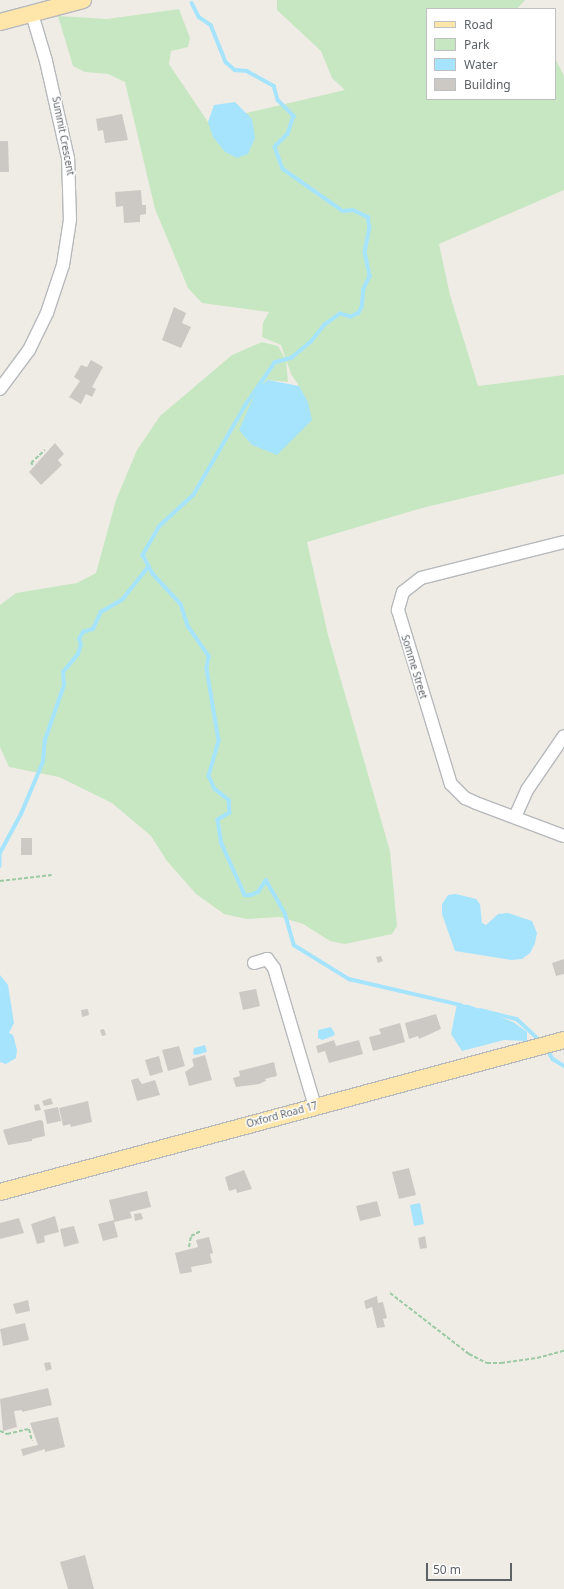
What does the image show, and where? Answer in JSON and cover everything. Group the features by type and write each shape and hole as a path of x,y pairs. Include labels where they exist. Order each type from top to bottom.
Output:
{"main road":[{"path":"0,22 83,0"},
{"name":"Oxford Road 17","path":"0,1192 564,1040"}],"street":[{"name":"Summit Crescent","path":"0,388 29,350 47,313 63,265 70,220 71,176 67,151 46,61 32,14"},
{"name":"Somme Street","path":"564,542 422,578 403,592 398,604 400,619 451,784 465,798 564,836"},
{"path":"515,817 527,790 564,736"},
{"path":"254,963 267,959 274,968 315,1106"}],"path":[{"path":"33,465 31,463 45,450"},
{"path":"0,881 52,875"},
{"path":"190,1247 190,1236 201,1231"},
{"path":"390,1293 469,1354 487,1363 500,1364 537,1358 564,1351"},
{"path":"0,1431 7,1434 29,1429 32,1441"}],"green space":[{"path":"277,0 525,0 518,8 426,8 426,100 556,100 556,60 564,76 564,190 439,244 450,295 478,386 564,375 564,474 422,508 307,542 328,635 390,851 397,926 392,934 345,944 330,941 303,924 280,917 247,919 224,914 196,894 167,861 151,836 112,803 59,777 9,767 0,747 0,605 16,593 77,583 96,573 116,500 137,450 160,416 232,355 262,342 278,346 286,360 288,382 268,380 258,387 240,430 252,445 299,386 291,374 281,345 262,337 263,323 269,312 202,303 188,288 155,209 125,82 108,74 85,72 73,66 58,16 107,19 179,9 190,38 188,47 171,51 169,64 208,122 345,90 332,78 321,51 277,10"}],"water":[{"path":"235,102 252,119 255,138 248,154 237,158 225,152 213,137 208,122 214,105"},
{"path":"268,380 299,386 308,402 312,420 277,455 252,445 239,430 258,387"},
{"path":"456,894 476,899 480,904 482,923 486,925 498,914 508,913 532,921 537,933 535,943 530,953 522,959 511,960 455,951 442,914 442,904 448,895"},
{"path":"0,975 8,985 14,1023 9,1033 13,1035 17,1050 16,1058 6,1064 0,1062"},
{"path":"457,1004 469,1005 513,1022 527,1032 527,1041 504,1040 462,1051 451,1034"},
{"path":"331,1027 335,1034 333,1036 322,1040 318,1038 318,1030"},
{"path":"205,1045 207,1052 196,1055 193,1054 194,1048"},
{"path":"420,1203 424,1224 414,1226 410,1205"}],"building":[{"path":"122,114 128,140 105,143 103,130 98,131 96,119"},
{"path":"0,141 8,141 9,172 0,172"},
{"path":"141,190 142,205 146,205 146,214 140,215 140,222 124,223 123,206 116,207 115,192"},
{"path":"174,307 186,313 182,323 191,327 181,348 162,340"},
{"path":"91,360 103,367 92,387 96,389 92,397 86,394 81,404 69,397 80,381 74,377 81,365 87,367"},
{"path":"55,443 64,454 58,460 62,465 41,485 29,472"},
{"path":"21,838 32,838 32,855 21,855"},
{"path":"381,956 383,961 378,963 376,957"},
{"path":"564,959 564,974 556,976 552,963"},
{"path":"256,989 260,1006 243,1010 239,992"},
{"path":"88,1009 89,1015 82,1017 81,1010"},
{"path":"436,1014 441,1029 419,1039 418,1036 409,1039 405,1023"},
{"path":"400,1023 405,1042 373,1051 369,1037 381,1034 379,1029"},
{"path":"104,1029 106,1035 102,1036 100,1030"},
{"path":"334,1040 336,1046 359,1040 363,1054 329,1063 325,1051 318,1053 316,1046"},
{"path":"179,1046 185,1066 168,1071 162,1050"},
{"path":"205,1055 212,1080 189,1086 185,1072 194,1066 192,1059"},
{"path":"159,1056 163,1072 150,1076 145,1060"},
{"path":"274,1062 277,1076 265,1079 266,1081 259,1084 236,1087 233,1078 240,1076 239,1071"},
{"path":"138,1078 142,1084 155,1080 160,1095 137,1101 131,1080"},
{"path":"51,1098 53,1104 44,1106 42,1101"},
{"path":"88,1101 92,1122 71,1127 70,1124 63,1126 59,1108"},
{"path":"39,1104 41,1110 35,1111 34,1105"},
{"path":"58,1107 61,1121 47,1124 44,1110"},
{"path":"40,1120 43,1121 45,1136 32,1139 32,1141 8,1145 3,1130"},
{"path":"409,1168 416,1195 399,1199 392,1172"},
{"path":"244,1170 252,1189 237,1193 236,1189 229,1191 225,1177"},
{"path":"147,1191 151,1207 130,1212 132,1218 114,1222 118,1237 103,1241 98,1224 114,1220 109,1200"},
{"path":"377,1201 381,1216 360,1221 356,1206"},
{"path":"141,1213 143,1219 135,1221 134,1214"},
{"path":"55,1216 59,1232 44,1236 45,1242 37,1244 31,1224"},
{"path":"19,1218 24,1233 0,1239 0,1223"},
{"path":"74,1226 79,1243 64,1247 60,1229"},
{"path":"425,1236 427,1248 420,1249 418,1238"},
{"path":"209,1237 213,1253 210,1254 212,1263 191,1267 192,1272 180,1274 175,1253 198,1247 196,1240"},
{"path":"377,1296 378,1303 383,1302 387,1318 383,1319 385,1327 377,1328 372,1307 366,1309 364,1301"},
{"path":"28,1300 30,1311 16,1314 13,1304"},
{"path":"25,1323 29,1340 3,1346 0,1329"},
{"path":"50,1362 52,1369 46,1371 44,1363"},
{"path":"48,1388 52,1405 22,1412 22,1410 14,1411 17,1427 3,1431 0,1399"},
{"path":"58,1417 65,1447 45,1452 45,1449 23,1456 21,1449 38,1445 30,1423"},
{"path":"85,1555 94,1589 68,1589 60,1562"}],"waterway":[{"path":"192,3 199,17 211,25 226,62 235,70 247,71 274,86 278,100 294,116 288,134 275,147 283,169 343,211 353,210 368,217 370,227 365,252 370,276 364,289 362,307 359,313 351,317 340,314 325,325 311,342 292,358 275,363 246,405 194,495 160,526 143,555 153,574 181,604 188,626 209,656 207,669 219,741 209,776 215,789 229,800 230,813 218,820 222,844 245,895 251,895 258,892 266,880 285,913 294,945 349,979 461,1005"},
{"path":"0,853 21,814 43,762 45,740 64,685 63,672 78,654 81,645 79,639 83,632 93,629 101,612 122,600 149,566"},
{"path":"0,854 0,866"},
{"path":"480,1010 517,1019 536,1037"},
{"path":"550,1054 553,1059 564,1066"}]}
